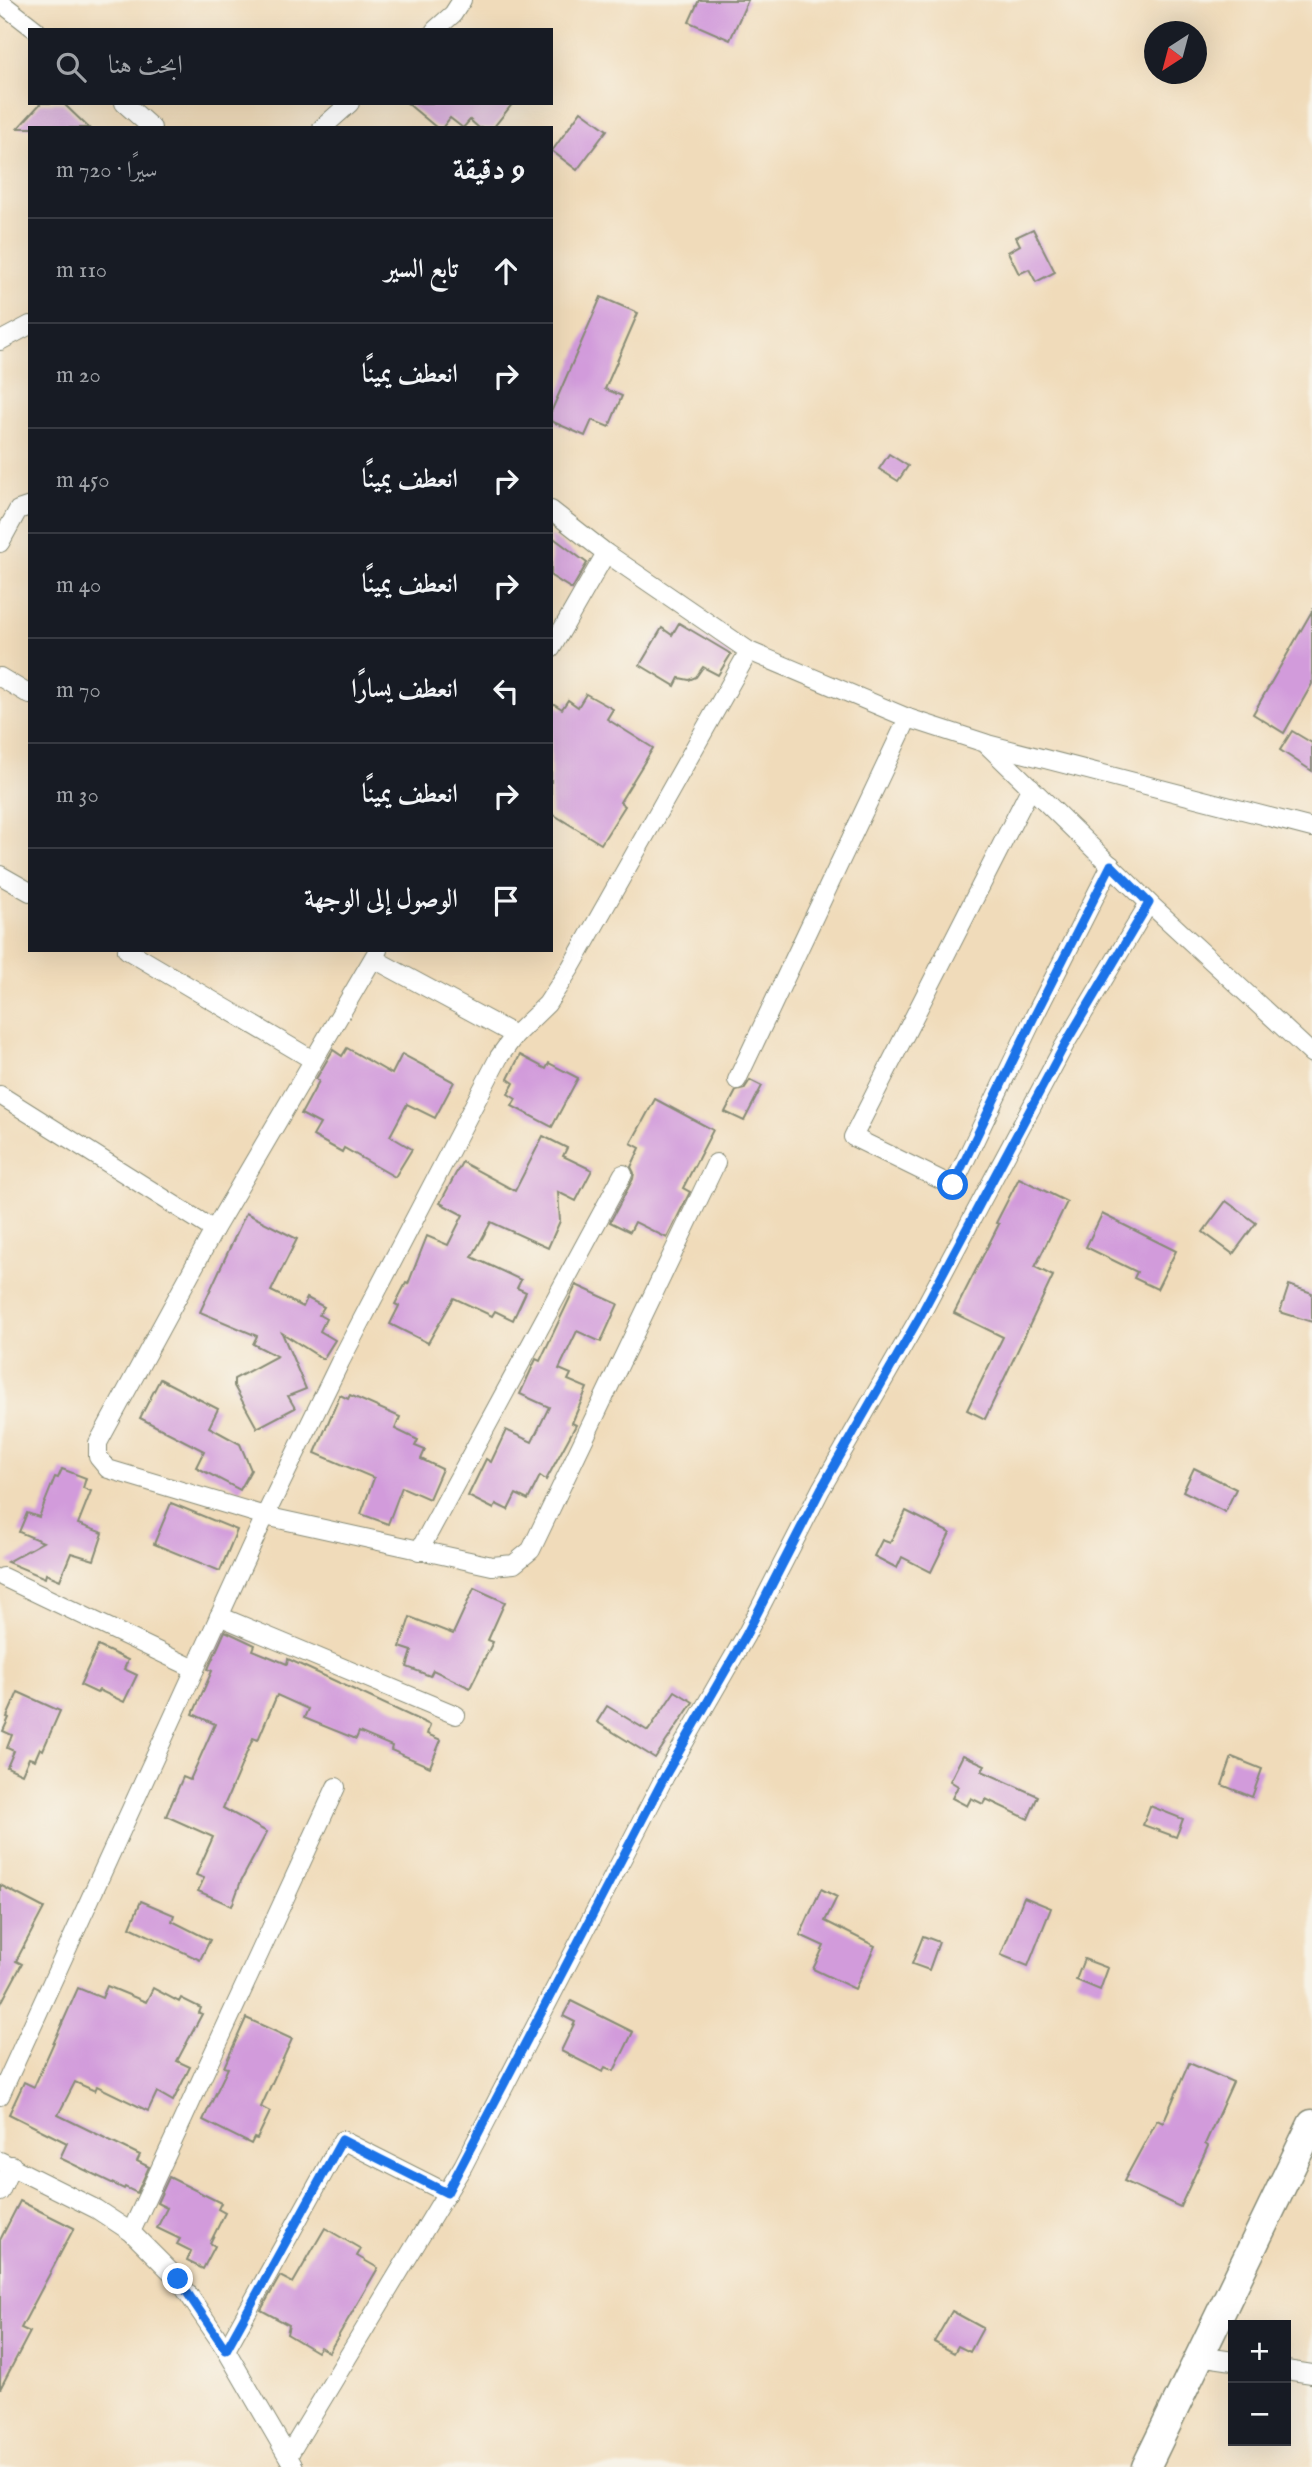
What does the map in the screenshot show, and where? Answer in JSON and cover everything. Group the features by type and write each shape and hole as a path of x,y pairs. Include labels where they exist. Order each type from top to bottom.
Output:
{"main road":[{"path":"1146,2467 1312,2124"}],"street":[{"path":"437,28 453,14 462,0"},
{"path":"0,2 33,28"},
{"path":"126,105 150,126"},
{"path":"324,126 348,105"},
{"path":"0,341 28,326"},
{"path":"0,543 18,510 28,507"},
{"path":"553,512 606,553 749,651 908,718 985,743 1312,828"},
{"path":"553,646 606,553"},
{"path":"0,2096 265,1516 347,1350 499,1057 514,1035 547,1004 570,967 749,651"},
{"path":"0,677 28,694"},
{"path":"737,1080 908,718"},
{"path":"985,743 1149,903 1312,1054"},
{"path":"1031,787 853,1137 953,1185 1111,865"},
{"path":"0,875 28,891"},
{"path":"0,2192 6,2163 96,2209 131,2232 178,2279 226,2350 291,2461 447,2193 665,1776 746,1635 821,1489 919,1318 1058,1057 1149,903"},
{"path":"130,952 313,1060"},
{"path":"514,1035 376,954 214,1230 98,1443 98,1457 108,1469 265,1516 492,1566 514,1564 531,1550 716,1163"},
{"path":"0,1095 214,1230"},
{"path":"419,1551 623,1174"},
{"path":"3,1577 195,1669"},
{"path":"219,1616 456,1715"},
{"path":"131,2232 336,1787"},
{"path":"226,2350 342,2140 447,2193"},
{"path":"1199,2356 1228,2360"},
{"path":"1291,2371 1312,2374"}],"building":[{"path":"699,0 748,0 730,40 689,22"},
{"path":"39,105 65,105 87,126 28,126 18,128"},
{"path":"409,105 511,105 495,126 477,126 470,120 465,126 460,126 450,118 444,126 435,126"},
{"path":"581,111 607,130 577,170 553,150"},
{"path":"1033,229 1055,272 1036,282 1029,269 1019,274 1008,252 1020,245 1016,237"},
{"path":"601,297 638,313 605,389 622,396 609,427 592,420 585,436 553,422 553,407"},
{"path":"889,454 908,466 898,481 879,469"},
{"path":"553,538 587,563 572,589 553,577"},
{"path":"1312,611 1312,684 1284,733 1253,714"},
{"path":"679,623 731,654 718,675 703,667 696,677 689,680 679,678 675,686 640,665 662,628 672,635"},
{"path":"586,694 613,709 607,719 653,748 620,802 625,806 601,844 553,814 553,703 562,709 568,700 578,707"},
{"path":"1292,731 1312,743 1312,771 1280,750"},
{"path":"347,1048 392,1074 402,1054 454,1082 435,1118 407,1104 390,1136 412,1149 395,1177 344,1148 342,1152 313,1136 320,1124 301,1114 319,1081 316,1079 333,1050 342,1056"},
{"path":"520,1055 546,1069 549,1063 578,1078 552,1127 512,1106 516,1099 508,1094 514,1083 508,1079"},
{"path":"750,1080 762,1086 744,1121 725,1112 736,1091 744,1089"},
{"path":"655,1099 713,1130 683,1188 690,1192 667,1238 635,1222 630,1232 610,1222 633,1179 631,1167 640,1148 631,1143"},
{"path":"543,1136 567,1148 563,1156 592,1170 576,1201 558,1192 560,1221 548,1248 491,1222 472,1257 521,1280 517,1288 526,1292 513,1320 495,1311 492,1316 454,1298 428,1343 390,1324 399,1306 395,1304 406,1283 408,1284 427,1236 448,1245 463,1215 440,1203 462,1162 515,1191"},
{"path":"1019,1178 1067,1202 1035,1267 1053,1276 985,1419 967,1410 1003,1337 954,1313"},
{"path":"1226,1201 1256,1223 1233,1254 1203,1232"},
{"path":"246,1213 297,1239 271,1291 303,1307 307,1298 324,1307 319,1315 326,1319 320,1331 335,1340 323,1359 282,1333 306,1389 288,1396 295,1408 257,1428 234,1386 234,1379 277,1356 253,1344 257,1336 200,1312"},
{"path":"1102,1214 1176,1251 1157,1289 1134,1278 1137,1272 1086,1247"},
{"path":"576,1285 618,1304 601,1342 577,1331 559,1369 571,1374 568,1380 587,1388 572,1423 576,1425 546,1480 540,1476 528,1500 516,1494 508,1510 496,1504 494,1509 468,1496 486,1459 491,1462 506,1430 532,1442 549,1407 520,1394 536,1359 540,1361"},
{"path":"1289,1285 1312,1293 1312,1322 1280,1312"},
{"path":"160,1379 218,1409 209,1427 240,1444 251,1470 240,1490 196,1467 204,1451 140,1418"},
{"path":"340,1395 348,1399 350,1395 400,1417 395,1429 418,1440 415,1446 425,1450 421,1459 442,1469 429,1499 402,1487 388,1524 361,1514 374,1478 315,1453"},
{"path":"1194,1468 1236,1489 1225,1512 1183,1491"},
{"path":"62,1469 86,1478 83,1488 91,1491 78,1524 103,1533 94,1560 71,1553 60,1580 46,1574 45,1578 7,1562 43,1542 19,1532 27,1513 39,1517 55,1477 58,1478"},
{"path":"171,1503 237,1530 220,1571 154,1544"},
{"path":"906,1511 950,1533 931,1572 902,1557 897,1568 874,1556 882,1540 890,1543"},
{"path":"474,1588 505,1602 488,1640 493,1642 470,1688 433,1670 430,1676 407,1667 412,1651 400,1647 410,1617 453,1634"},
{"path":"225,1631 255,1645 253,1650 287,1664 288,1659 430,1725 427,1734 441,1740 430,1767 359,1732 356,1739 304,1718 308,1709 277,1695 258,1740 253,1738 223,1808 267,1832 241,1881 232,1906 198,1891 204,1878 196,1875 213,1837 166,1816 183,1777 190,1780 215,1724 193,1714 212,1671 208,1669"},
{"path":"98,1646 128,1660 124,1669 137,1675 124,1702 99,1690 97,1693 80,1685"},
{"path":"675,1691 693,1702 655,1758 597,1722 607,1706 648,1731"},
{"path":"18,1692 60,1711 43,1750 40,1748 35,1760 29,1758 22,1774 7,1767 14,1751 7,1748 12,1735 3,1731"},
{"path":"963,1755 985,1765 982,1771 1038,1796 1028,1819 986,1799 983,1804 971,1798 967,1806 952,1798 958,1786 950,1781"},
{"path":"1232,1757 1262,1769 1252,1797 1222,1785"},
{"path":"1150,1806 1183,1819 1176,1837 1143,1825"},
{"path":"0,1885 44,1908 16,1961 22,1964 0,2005"},
{"path":"821,1889 837,1897 825,1921 875,1946 855,1989 813,1969 824,1946 800,1935"},
{"path":"1024,1897 1051,1908 1028,1966 1001,1955"},
{"path":"141,1901 174,1915 172,1921 210,1940 200,1960 130,1927"},
{"path":"923,1936 939,1942 929,1970 912,1964"},
{"path":"1084,1959 1108,1968 1100,1990 1076,1980"},
{"path":"107,1986 146,2002 153,1988 179,2002 181,1998 201,2008 199,2013 202,2014 177,2061 190,2067 173,2101 157,2092 148,2111 97,2086 95,2091 75,2082 58,2115 140,2155 137,2161 149,2167 137,2193 60,2158 67,2143 9,2114 24,2082 34,2087 78,1988 102,1998"},
{"path":"571,2001 633,2032 614,2071 605,2067 603,2072 561,2051 575,2022 563,2016"},
{"path":"246,2018 292,2039 261,2107 270,2112 257,2139 254,2138 251,2144 203,2120 228,2068 224,2067"},
{"path":"1189,2063 1233,2082 1180,2207 1124,2181 1157,2120 1163,2123"},
{"path":"169,2177 221,2203 218,2209 225,2213 210,2243 215,2246 203,2269 187,2261 191,2251 177,2244 180,2239 157,2228 167,2208 157,2203"},
{"path":"20,2201 74,2228 21,2328 30,2332 0,2389 0,2240"},
{"path":"325,2228 361,2249 357,2256 378,2268 329,2352 320,2347 317,2352 287,2334 289,2325 261,2310 280,2276 293,2283"},
{"path":"952,2311 983,2328 970,2352 958,2346 954,2353 934,2342"}],"route":[{"path":"178,2279 226,2350 342,2140 447,2193 665,1776 746,1635 821,1489 919,1318 1064,1046 1149,903 1111,865 953,1185"}]}
